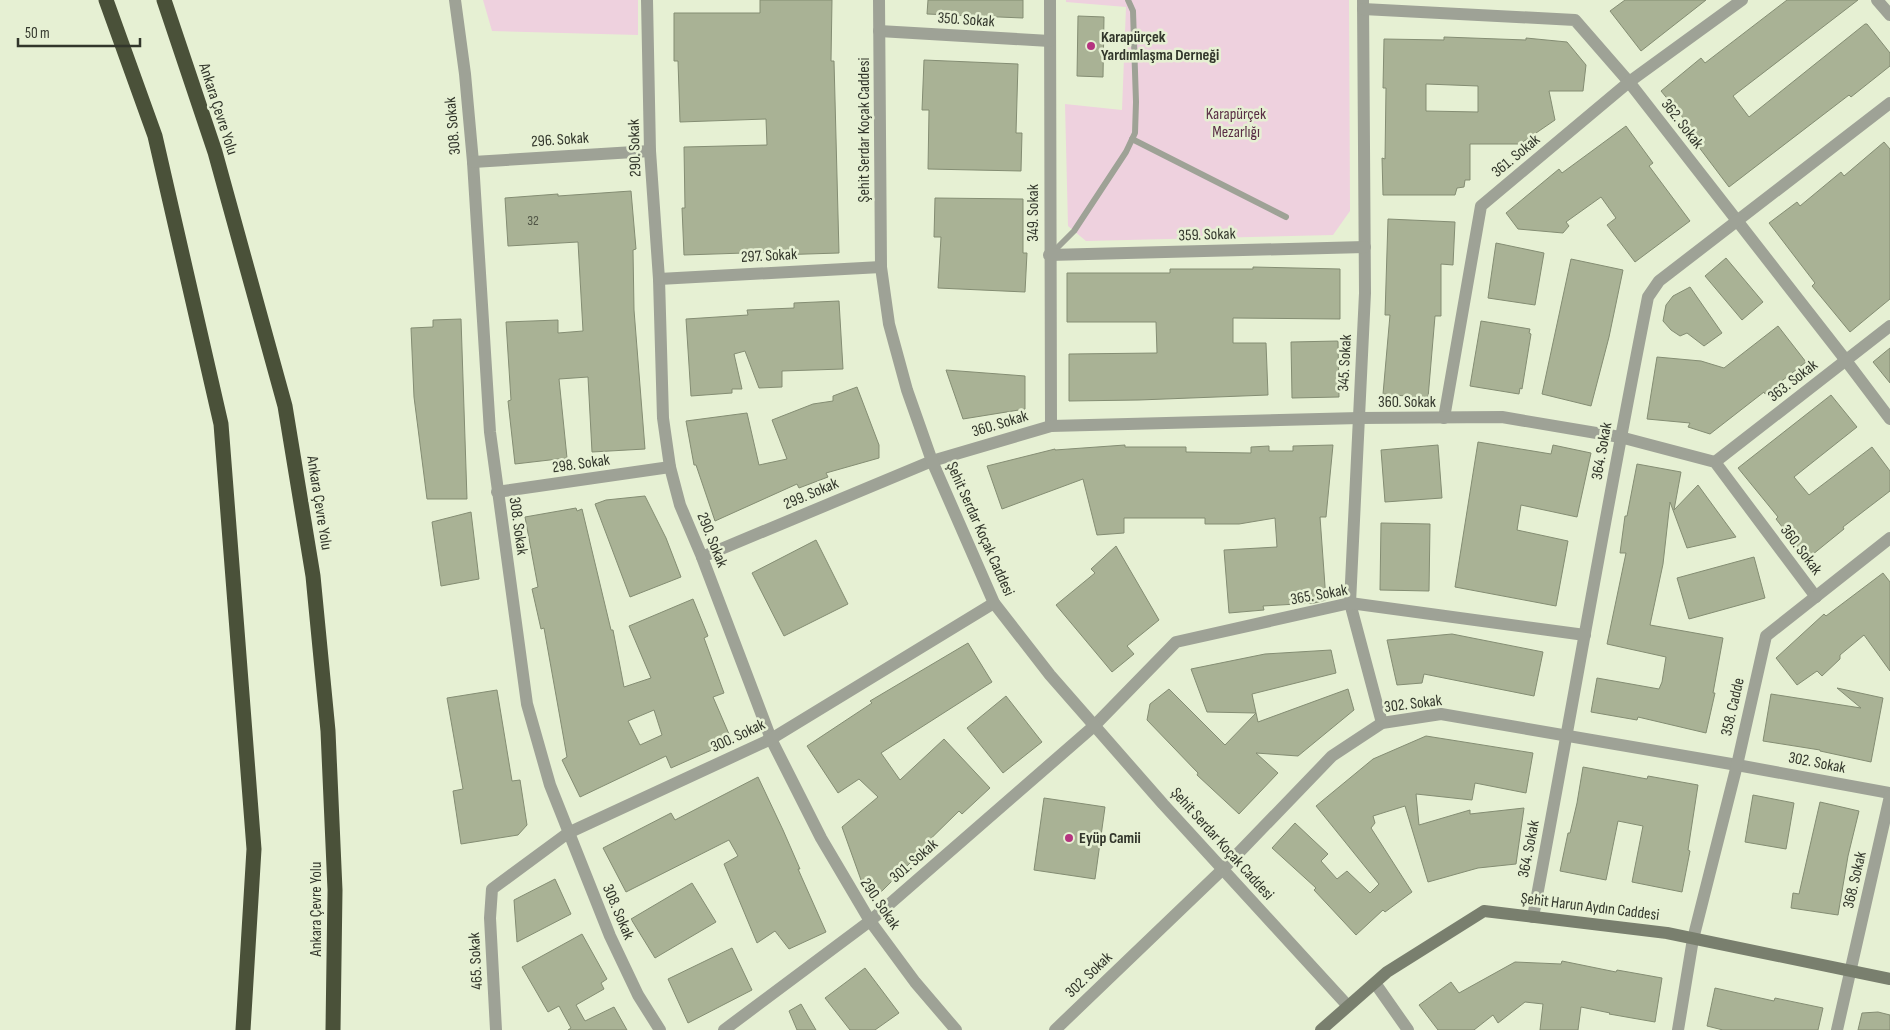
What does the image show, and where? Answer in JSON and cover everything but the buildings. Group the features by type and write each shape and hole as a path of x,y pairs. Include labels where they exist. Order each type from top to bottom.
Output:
{"highway":[{"path":"106,0 155,136 221,424 254,849 243,1030"},
{"name":"Ankara Çevre Yolu","path":"164,0 215,152 286,406 313,576 328,730 335,890 332,1030"}],"main road":[{"name":"Şehit Harun Aydın Caddesi","path":"1320,1030 1387,972 1484,911 1667,933 1890,979"}],"street":[{"name":"308. Sokak","path":"455,0 465,74 489,422 527,704 550,785 610,936 638,995 660,1030"},
{"name":"290. Sokak","path":"647,0 650,150 660,279 663,418 670,467 680,506 702,557 771,739 821,838 870,921 915,982 956,1030"},
{"name":"Şehit Serdar Koçak Caddesi","path":"879,0 881,267 889,324 895,352 932,461 994,603 1050,675 1094,726 1348,1006"},
{"name":"349. Sokak","path":"1050,0 1051,426"},
{"name":"361. Sokak","path":"1444,418 1481,206 1629,82 1742,0"},
{"path":"1877,0 1890,15"},
{"name":"362. Sokak","path":"1363,4 1575,20 1629,82 1890,419"},
{"name":"345. Sokak","path":"1363,4 1365,293 1350,603 1382,723"},
{"name":"350. Sokak","path":"879,31 1050,41"},
{"name":"364. Sokak","path":"1533,917 1620,437 1648,297 1659,281 1890,103"},
{"name":"296. Sokak","path":"472,162 650,150"},
{"name":"359. Sokak","path":"1050,255 1365,247"},
{"name":"297. Sokak","path":"660,279 881,267"},
{"name":"363. Sokak","path":"1714,462 1890,326"},
{"name":"360. Sokak","path":"932,461 1051,426 1359,418 1502,417 1620,437 1714,462 1816,597"},
{"name":"299. Sokak","path":"702,557 932,461"},
{"name":"298. Sokak","path":"497,492 670,467"},
{"name":"358. Cadde","path":"1678,1030 1693,939 1737,764 1766,636 1890,538"},
{"name":"300. Sokak","path":"492,890 568,833 771,739 994,603"},
{"name":"365. Sokak","path":"1094,726 1176,642 1350,603 1585,635"},
{"name":"302. Sokak","path":"1055,1030 1223,869 1332,756 1382,723 1441,714 1737,764 1890,794"},
{"name":"301. Sokak","path":"724,1030 870,921 1094,726"},
{"name":"368. Sokak","path":"1837,1030 1890,794"},
{"name":"465. Sokak","path":"492,890 490,918 496,1030"},
{"path":"1375,983 1408,1030"}],"lane":[{"path":"1050,255 1074,231 1126,152 1135,132 1133,11 1128,0"},
{"path":"1132,139 1286,217"}],"green space":[{"path":"483,0 638,0 638,35 492,31"},
{"name":"Karapürçek Mezarlığı","path":"1066,0 1349,0 1350,211 1333,235 1086,241 1068,226 1065,104 1122,110 1126,7 1066,2"}],"place":[{"name":"Karapürçek Yardımlaşma Derneği","path":"1091,46"},
{"name":"Eyüp Camii","path":"1069,838"}]}
